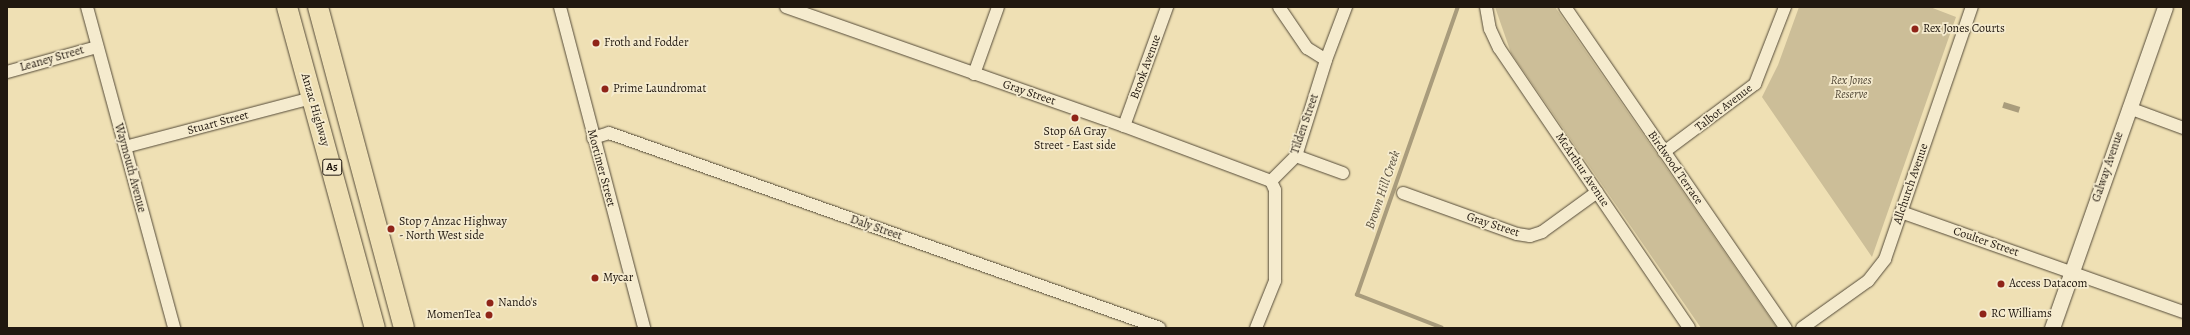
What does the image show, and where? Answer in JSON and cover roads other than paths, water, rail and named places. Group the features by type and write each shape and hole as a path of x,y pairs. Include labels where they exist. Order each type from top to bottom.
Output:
{"highway":[{"name":"Anzac Highway","path":"287,7 375,328"},
{"name":"A5","path":"318,7 404,328"},
{"path":"337,186 349,183 358,160"},
{"path":"380,328 384,302 394,290"}],"street":[{"name":"Waymouth Avenue","path":"87,7 174,328"},
{"name":"Mortimer Street","path":"560,7 593,138 644,328"},
{"name":"Gray Street","path":"786,7 1124,126 1271,181"},
{"path":"974,74 998,7"},
{"name":"Brook Avenue","path":"1124,126 1167,7"},
{"path":"1279,7 1307,48 1326,60"},
{"name":"Tilden Street","path":"1271,181 1296,156 1326,60 1346,7"},
{"name":"McArthur Avenue","path":"1486,7 1490,29 1499,48 1690,328"},
{"name":"Birdwood Terrace","path":"1565,7 1786,328"},
{"name":"Talbot Avenue","path":"1664,152 1755,84 1784,7"},
{"name":"Allchurch Avenue","path":"1802,328 1868,281 1885,259 1972,7"},
{"name":"Galway Avenue","path":"2052,328 2165,7"},
{"name":"Leaney Street","path":"7,72 97,47"},
{"name":"Stuart Street","path":"125,147 312,98"},
{"path":"2129,108 2183,128"},
{"name":"Daly Street","path":"593,138 609,133 1160,328"},
{"path":"1296,156 1343,173"},
{"path":"1256,328 1275,280 1275,190 1271,181"},
{"name":"Gray Street","path":"1403,193 1517,234 1530,236 1542,232 1597,192"},
{"name":"Coulter Street","path":"1901,212 2183,312"}],"waterway":[{"name":"Brown Hill Creek","path":"1442,328 1357,295 1458,7"}],"place":[{"name":"Rex Jones Courts","path":"1915,29"},
{"name":"Froth and Fodder","path":"596,43"},
{"name":"Prime Laundromat","path":"605,89"},
{"name":"Stop 6A Gray Street - East side","path":"1075,118"},
{"name":"Stop 7 Anzac Highway - North West side","path":"391,229"},
{"name":"Mycar","path":"595,278"},
{"name":"Access Datacom","path":"2001,284"},
{"name":"Nando's","path":"490,303"},
{"name":"RC Williams","path":"1983,314"},
{"name":"MomenTea","path":"489,315"}],"park label":[{"name":"Rex Jones Reserve","path":"1851,88"}]}
